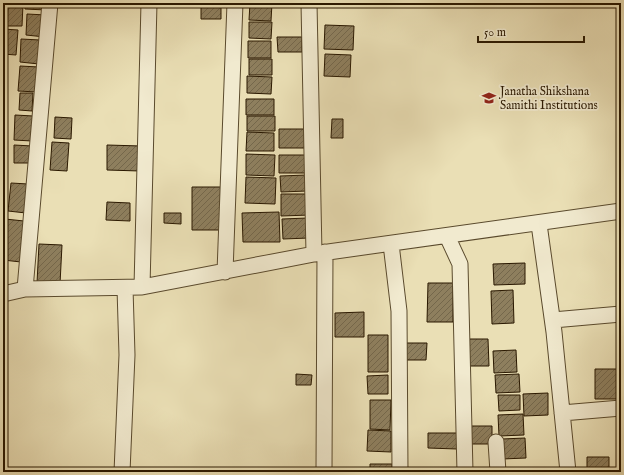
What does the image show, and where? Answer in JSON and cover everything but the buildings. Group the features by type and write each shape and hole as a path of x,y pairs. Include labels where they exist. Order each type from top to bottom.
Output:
{"street":[{"path":"25,289 50,3"},
{"path":"142,287 149,3"},
{"path":"225,272 235,3"},
{"path":"309,3 320,253 324,472"},
{"path":"3,294 25,289 142,287 320,253 539,224 621,211"},
{"path":"539,224 553,320 568,472"},
{"path":"447,236 460,264 465,472"},
{"path":"390,244 399,311 400,472"},
{"path":"122,472 127,354 125,288"},
{"path":"553,320 621,314"},
{"path":"562,413 621,408"},
{"path":"496,442 498,472"}],"place":[{"name":"Janatha Shikshana Samithi Institutions","path":"489,98"}]}
